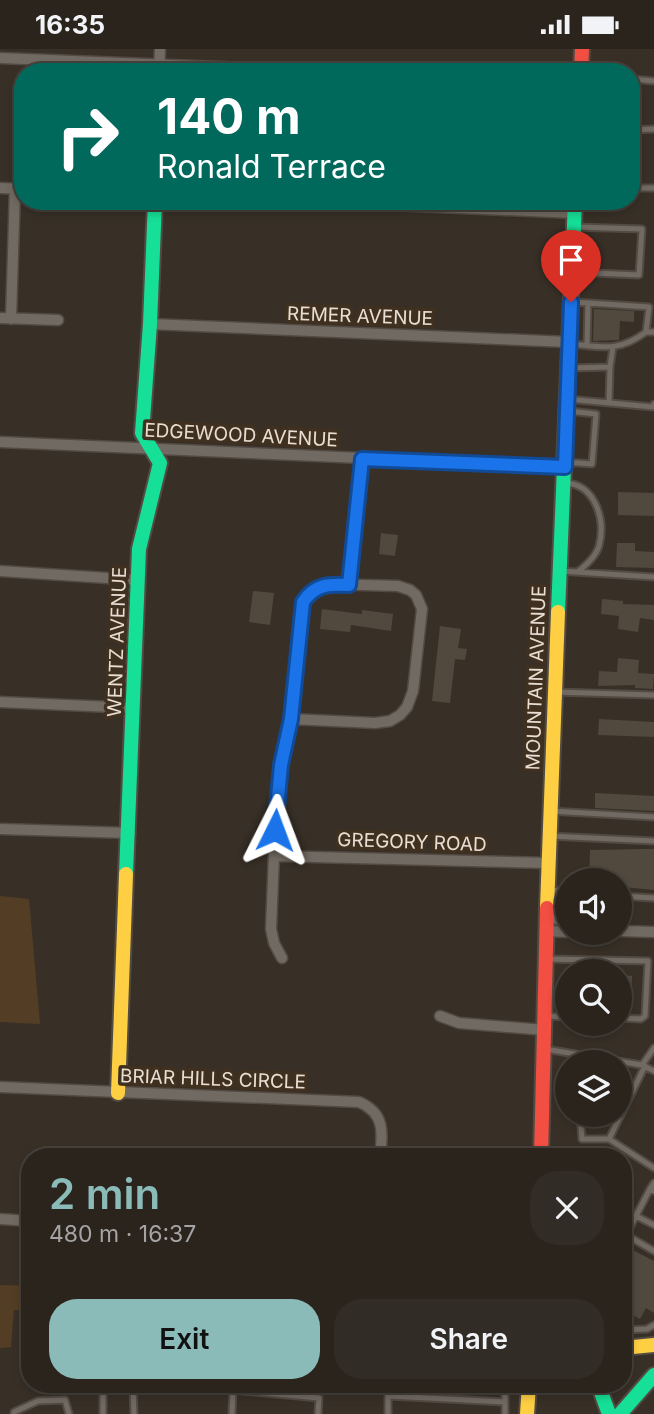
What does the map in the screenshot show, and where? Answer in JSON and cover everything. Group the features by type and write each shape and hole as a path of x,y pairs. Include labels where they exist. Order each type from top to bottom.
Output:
{"main road":[{"name":"WENTZ AVENUE","path":"118,1093 139,549 160,463 159,454 150,447 142,433 155,210"},
{"name":"MOUNTAIN AVENUE","path":"541,1148 547,890 575,214"},
{"path":"632,1347 654,1345"},
{"path":"623,1410 654,1375"},
{"path":"527,1414 528,1393"},
{"path":"601,1393 609,1414"}],"street":[{"path":"0,58 80,63"},
{"path":"11,319 18,210"},
{"path":"492,210 575,214"},
{"path":"0,318 58,320"},
{"name":"REMER AVENUE","path":"150,324 569,343"},
{"name":"EDGEWOOD AVENUE","path":"0,442 362,459 565,464"},
{"path":"349,585 362,459"},
{"path":"0,571 138,580"},
{"path":"282,958 274,943 271,929 274,856 279,778 291,719 303,602 312,590 320,586 403,587 416,595 422,610 412,696 400,715 382,723 291,719"},
{"path":"0,702 134,709"},
{"path":"0,829 130,833"},
{"name":"GREGORY ROAD","path":"274,856 548,863"},
{"path":"547,924 555,923"},
{"path":"547,924 555,927"},
{"path":"632,931 654,932"},
{"path":"440,1016 459,1023 545,1023"},
{"name":"BRIAR HILLS CIRCLE","path":"0,1087 359,1102 375,1112 380,1121 381,1148"},
{"path":"0,1219 21,1220"}],"lane":[{"path":"572,272 639,275 642,229 575,214"},
{"path":"571,302 649,307 646,332"},
{"path":"587,346 588,303"},
{"path":"569,343 613,347 629,345 646,332 654,332"},
{"path":"609,404 613,347"},
{"path":"569,368 610,367"},
{"path":"567,405 653,407 654,404"},
{"path":"565,464 592,464 596,414 567,405"},
{"path":"564,483 576,483 592,495 598,507 598,548 590,561 579,571"},
{"path":"560,571 654,577"},
{"path":"555,692 654,695"},
{"path":"550,811 654,817"},
{"path":"549,836 654,841"},
{"path":"547,890 555,890"},
{"path":"632,897 654,898"},
{"path":"546,958 651,961 645,1016 632,1019"},
{"path":"545,1023 555,1020"},
{"path":"609,1139 654,1048"},
{"path":"544,1049 644,1065 654,1071"},
{"path":"581,1127 582,1139 609,1139 623,1148"},
{"path":"632,1154 654,1168"},
{"path":"632,1223 654,1182"},
{"path":"636,1216 654,1225"},
{"path":"632,1239 654,1251"},
{"path":"632,1330 647,1329 654,1325"},
{"path":"103,1393 103,1414"},
{"path":"133,1393 134,1414"},
{"path":"232,1414 233,1393"},
{"path":"265,1393 319,1398 318,1414"},
{"path":"388,1414 389,1393"},
{"path":"505,1393 505,1414"},
{"path":"389,1396 505,1402"},
{"path":"14,1414 38,1401 65,1400 69,1414"}],"shaded area":[{"path":"0,896 29,899 40,1024 0,1022"},
{"path":"0,1285 21,1286 21,1310 14,1310 11,1347 0,1348"}],"building":[{"path":"594,309 634,311 634,322 620,321 619,340 593,341"},
{"path":"618,492 654,493 654,516 618,515"},
{"path":"381,533 398,535 395,556 379,554"},
{"path":"617,543 635,543 635,551 654,552 654,568 616,567"},
{"path":"253,591 274,593 270,625 249,622"},
{"path":"602,599 623,601 623,604 654,605 654,620 640,618 638,632 618,629 619,616 601,614"},
{"path":"322,609 362,614 362,610 393,614 391,631 351,625 350,632 320,629"},
{"path":"440,626 461,629 458,648 467,649 465,660 455,659 450,703 432,701"},
{"path":"618,658 639,660 638,673 654,674 653,689 635,688 635,685 598,686 599,671 617,672"},
{"path":"599,719 654,722 654,737 598,735"},
{"path":"595,793 654,796 654,811 595,808"},
{"path":"654,849 654,890 632,888 632,868 589,868 590,850"},
{"path":"632,1250 654,1261 654,1313 646,1308 640,1319 632,1315"}],"traffic: fast":[{"path":"126,874 139,549 160,463 142,433 155,210"},
{"path":"558,612 575,210"},
{"path":"620,1414 654,1375"},
{"path":"601,1393 609,1414"}],"traffic: slow":[{"path":"547,908 558,612"},
{"path":"118,1093 126,874"},
{"path":"632,1347 654,1345"},
{"path":"527,1414 528,1393"}],"traffic: jam":[{"path":"581,63 582,49"},
{"path":"541,1148 547,908"}],"route":[{"path":"275,830 281,765 291,719 303,602 312,590 320,586 349,585 362,459 565,467 571,302"}]}
